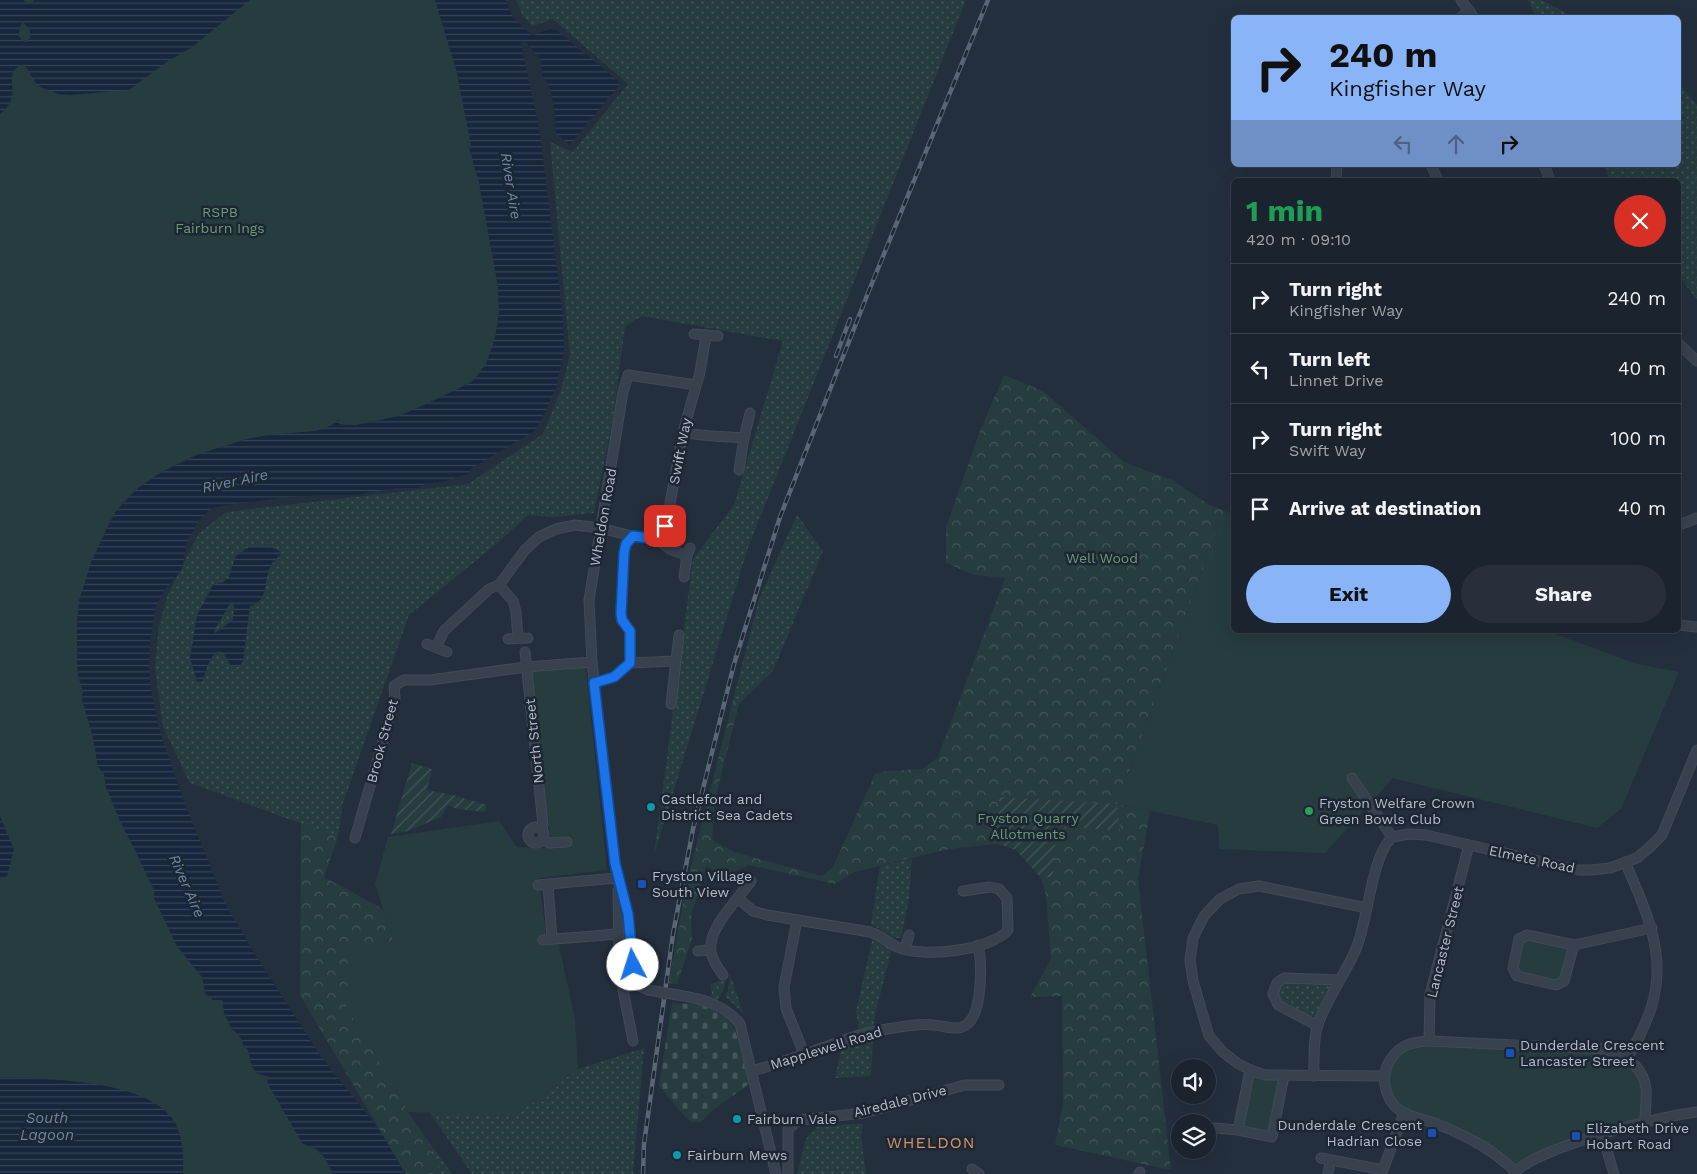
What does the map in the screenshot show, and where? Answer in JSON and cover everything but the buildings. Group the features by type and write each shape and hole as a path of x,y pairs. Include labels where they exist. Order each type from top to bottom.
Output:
{"street":[{"path":"1461,0 1472,14"},
{"path":"694,334 718,336"},
{"name":"Swift Way","path":"658,536 667,520 683,432 696,385 706,336"},
{"path":"1681,346 1697,361"},
{"name":"Wheldon Road","path":"696,385 628,375 623,392 589,600 594,683 618,880 628,914 634,980 637,985 648,990 701,999 726,1010 740,1024 776,1174"},
{"path":"739,470 750,413"},
{"path":"683,432 699,436 744,438"},
{"path":"1681,524 1697,518"},
{"path":"448,652 431,646 444,631 489,589 499,585 525,550 538,538 556,529 575,525 648,538 658,536 661,543 667,548 688,551 684,577"},
{"path":"630,663 630,631 622,620 621,614 624,553 626,544 633,536"},
{"path":"499,585 513,601 523,638 508,639"},
{"path":"1681,625 1697,627"},
{"path":"671,704 679,635"},
{"name":"North Street","path":"525,652 543,825 542,834 549,843 567,842"},
{"path":"594,683 614,677 630,663 675,661"},
{"path":"526,667 592,662"},
{"name":"Brook Street","path":"354,838 395,699 394,686 397,683 404,680 430,680 526,667"},
{"name":"Elmete Road","path":"1392,837 1409,834 1426,835 1578,870 1610,868 1638,858 1662,835 1697,750"},
{"path":"1314,1076 1314,1044 1318,1026 1356,949 1381,852 1392,837 1352,778"},
{"name":"Lancaster Street","path":"1428,1041 1430,996 1469,845"},
{"path":"1625,862 1652,928 1658,972 1656,993 1650,1013 1636,1044 1627,1058"},
{"path":"538,885 618,880 618,934 623,990 626,996 633,1041"},
{"path":"723,975 710,950 712,936 719,923 751,881"},
{"path":"548,884 548,940 618,934"},
{"path":"1367,908 1259,886 1239,889 1220,899 1204,916 1194,938 1190,960 1193,981 1209,1036 1223,1052 1237,1063 1265,1075 1384,1076"},
{"path":"739,899 753,910 797,920 878,934 898,947 905,949 934,952 956,951 1002,937 1008,930 1007,898 999,889 990,887 963,891"},
{"path":"797,920 784,982 784,992 786,1008 804,1054"},
{"path":"1574,945 1564,981 1556,985 1517,976 1513,968 1519,939 1527,935 1574,945 1652,928"},
{"path":"905,949 909,935"},
{"name":"Mapplewell Road","path":"752,1071 879,1030 931,1024 958,1028 965,1026 970,1022 975,1011 978,996 981,973 978,945"},
{"path":"698,951 710,950"},
{"path":"1318,1026 1278,1004 1274,994 1277,982 1284,978 1340,980"},
{"path":"1645,1121 1646,1088 1642,1074 1627,1058 1605,1049 1428,1041 1411,1042 1394,1054 1384,1076 1387,1091 1393,1104 1404,1113 1438,1124 1472,1140 1497,1155 1515,1173 1534,1158 1602,1134 1678,1113 1697,1112"},
{"path":"1238,1130 1250,1070"},
{"path":"1216,1128 1238,1130 1272,1137 1284,1076"},
{"name":"Airedale Drive","path":"788,1174 788,1129 799,1120 864,1113 965,1085 999,1085"},
{"path":"1328,1173 1326,1159 1383,1170 1404,1113"},
{"path":"1602,1134 1614,1174"}],"green space":[{"name":"RSPB Fairburn Ings","path":"0,0 435,0 456,69 471,144 469,150 478,177 498,286 499,313 495,338 486,364 474,380 466,385 398,416 356,425 339,424 316,431 247,439 199,454 157,475 138,488 111,519 92,560 79,601 77,663 83,692 82,699 99,767 104,774 106,787 120,821 154,890 154,898 177,946 202,977 205,993 213,1000 222,1000 225,1015 231,1029 235,1031 248,1050 252,1067 260,1075 270,1076 268,1084 284,1111 313,1147 324,1157 332,1174 0,1174"},
{"path":"516,0 966,0 748,548 654,855 693,559 734,505 783,341 642,316 625,326 613,418 594,513 553,517 528,515 500,541 409,615 343,803 338,837 190,783 163,727 155,667 159,625 168,594 199,533 226,512 468,484 543,434 560,393 570,355 550,142 573,152 628,84 553,19 532,26 522,14"},
{"path":"1528,0 1541,0 1570,15 1535,15"},
{"path":"1681,85 1697,105 1697,300 1681,279 1681,178 1609,178 1604,167 1681,167"},
{"name":"Well Wood","path":"1004,375 1043,391 1125,463 1172,480 1208,504 1231,514 1231,520 1220,522 1117,804 1150,811 1138,879 1171,1170 1055,1145 1063,1103 1062,996 1030,997 1051,959 1046,895 1041,878 1053,877 1056,826 1120,831 999,797 998,844 949,849 854,872 835,884 749,865 727,875 706,867 691,916 692,939 677,984 669,983 686,886 734,696 739,704 715,799 712,840 734,852 822,876 833,867 875,774 888,771 923,769 938,757 1005,578 974,575 946,563 946,527 980,431"},
{"path":"797,515 823,551 773,671 739,704 734,696 759,599"},
{"path":"1231,520 1231,633 1553,633 1637,664 1679,672 1621,809 1597,828 1393,778 1325,853 1219,849 1218,825 1117,804 1220,522"},
{"path":"585,662 607,870 539,878 547,944 559,945 575,1019 578,1069 514,1116 408,1112 346,1007 351,943 396,949 375,884 388,837 499,821 517,847 552,848 526,667"},
{"path":"412,763 432,769 427,790 487,805 485,812 457,809 448,805 441,817 408,831 391,834"},
{"name":"Fryston Quarry Allotments","path":"999,797 1117,804 1120,831 1056,826 1053,877 1041,878 1016,850 998,844"},
{"path":"301,823 338,837 324,877 383,909 396,949 389,1077 421,1131 441,1174 406,1174 300,995"},
{"path":"912,859 909,899 901,938 895,938 871,924 880,866"},
{"path":"1527,935 1574,945 1564,981 1556,985 1517,976 1519,939"},
{"path":"873,937 892,948 874,1025 859,1030 856,1011"},
{"path":"730,974 743,1013 725,996 728,991"},
{"path":"726,978 724,989 717,1000 711,997 710,985"},
{"path":"1339,980 1318,1026 1278,1005 1273,994 1277,983"},
{"path":"672,1003 705,1006 728,1021 735,1029 749,1084 713,1110 701,1122 688,1120 659,1086"},
{"path":"873,1036 871,1076 835,1078 842,1046"},
{"path":"1411,1042 1605,1049 1642,1074 1645,1121 1602,1134 1515,1171 1497,1155 1404,1113 1387,1091 1388,1064"},
{"path":"644,1048 633,1174 472,1174 430,1113 514,1116 578,1069"},
{"path":"1250,1070 1284,1076 1272,1137 1238,1130"},
{"path":"863,1124 861,1136 866,1174 797,1174 806,1139 819,1125"},
{"path":"421,1131 452,1174 441,1174"}],"water":[{"path":"0,0 23,0 29,4 34,0 250,0 191,48 168,61 129,90 71,95 58,94 40,87 26,67 21,65 15,70 13,75 13,93 8,107 0,114","holes":["21,24 29,29 30,35 26,42 18,35"]},
{"name":"River Aire","path":"435,0 505,0 513,17 531,35 555,29 621,83 570,145 556,134 554,106 550,89 542,74 541,60 525,41 521,43 540,134 563,317 564,350 556,389 536,430 473,467 468,474 442,482 427,483 417,488 395,488 356,495 280,498 212,508 199,520 188,539 181,571 165,589 156,606 150,641 149,672 151,690 161,735 182,796 225,903 256,956 322,1058 379,1129 405,1174 332,1174 323,1155 302,1143 268,1084 267,1081 270,1077 256,1073 252,1067 248,1050 235,1031 231,1029 223,1009 224,1002 222,1000 213,1000 205,993 202,977 177,946 154,898 154,890 120,821 106,787 104,774 98,767 78,675 77,622 79,601 92,560 116,511 138,488 157,475 199,454 247,439 316,431 332,425 337,420 340,420 339,424 341,425 356,425 398,416 466,385 474,380 486,364 495,338 499,313 498,286 478,177 469,149 471,144 456,69"},
{"path":"250,546 263,546 282,553 271,565 261,599 250,606 243,662 238,667 231,666 224,654 219,651 212,657 202,682 197,681 190,658 197,615 213,585 223,582 229,577 235,557","holes":["231,602 234,606 233,620 215,633 214,631"]},
{"path":"0,816 14,849 7,876 0,879"},
{"name":"South Lagoon","path":"0,1077 67,1081 117,1088 139,1095 158,1105 176,1124 181,1138 183,1174 0,1174"}],"railway":[{"path":"643,1174 644,1144 673,934 693,829 734,664 780,517 868,293 988,0"},
{"path":"836,356 850,319"}],"place":[{"name":"Castleford and District Sea Cadets","path":"651,807"},
{"name":"Fryston Welfare Crown Green Bowls Club","path":"1309,811"},
{"name":"Fryston Village South View","path":"642,884"},
{"name":"Dunderdale Crescent Lancaster Street","path":"1510,1053"},
{"name":"Fairburn Vale","path":"737,1119"},
{"name":"Dunderdale Crescent Hadrian Close","path":"1432,1133"},
{"name":"Elizabeth Drive Hobart Road","path":"1576,1136"},
{"name":"Fairburn Mews","path":"677,1155"}],"district":[{"name":"WHELDON","path":"931,1142"}],"route":[{"path":"633,965 628,914 615,863 594,683 614,677 630,663 630,631 624,624 621,614 624,583 623,562 626,544 633,536 654,538 662,532 665,526"}]}
